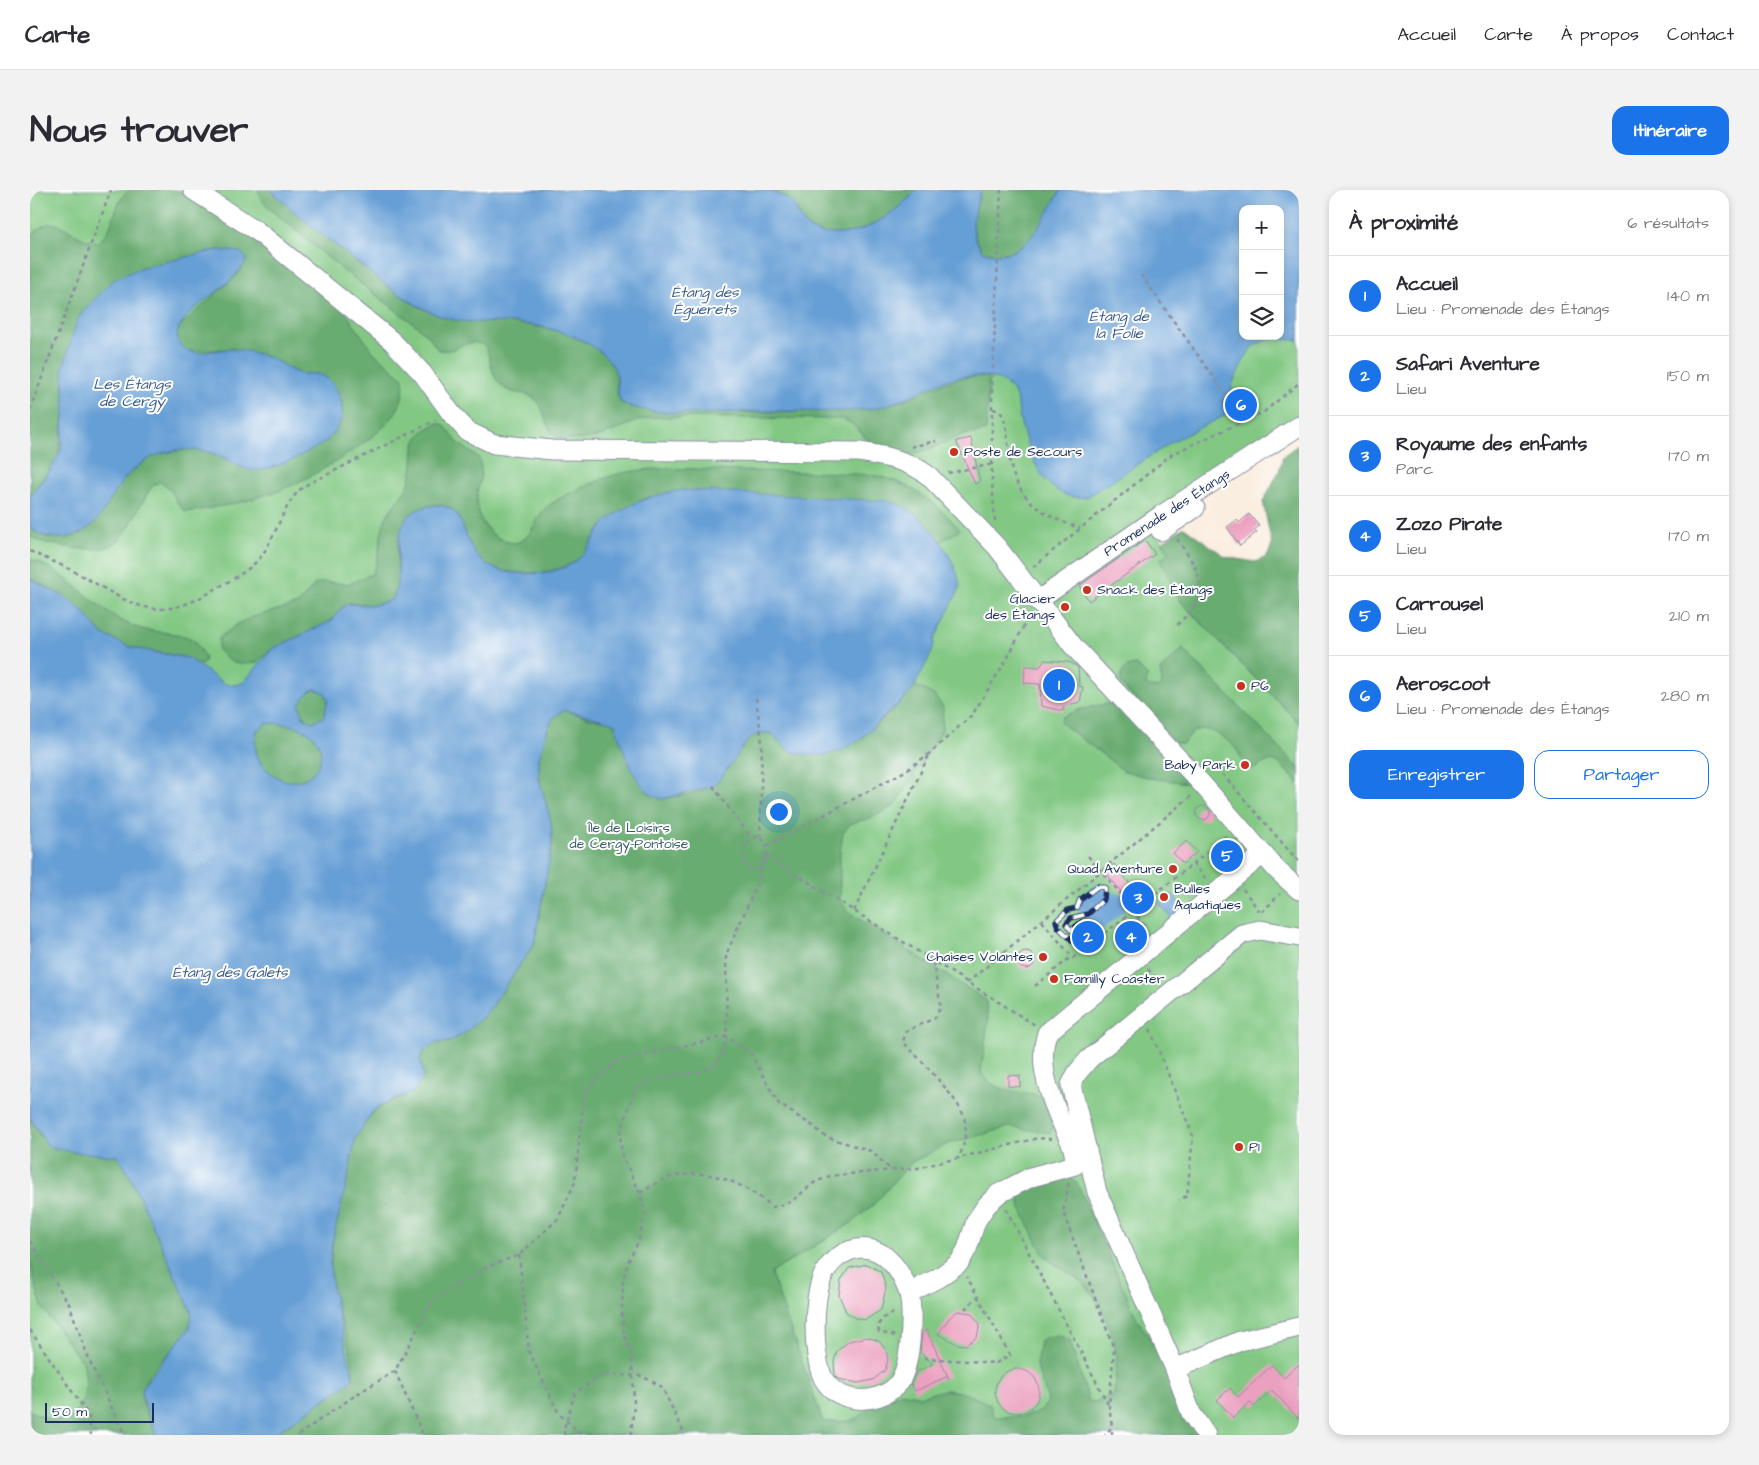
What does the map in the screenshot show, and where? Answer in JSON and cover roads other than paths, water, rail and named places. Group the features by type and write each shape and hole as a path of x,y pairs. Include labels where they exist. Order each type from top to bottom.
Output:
{"street":[{"path":"193,190 257,231 392,341 423,374 451,413 467,431 486,441 522,448 859,452 901,460 916,466 929,476 997,547 1036,601 1074,647 1295,887"},
{"name":"Promenade des Étangs","path":"1036,601 1160,516 1299,426"},
{"name":"Promenade des Étangs","path":"1164,529 1299,436"},
{"path":"910,1299 959,1263 967,1248 976,1221 986,1206 998,1194 1031,1177 1070,1168 1075,1165 1075,1148 1052,1101 1046,1079 1043,1054 1047,1033 1263,854"},
{"path":"1206,1435 1191,1413 1175,1369 1097,1192 1072,1093 1073,1080 1083,1066 1242,934 1260,930 1299,937"},
{"path":"869,1249 885,1256 899,1271 910,1299 905,1370 896,1386 868,1398 845,1398 838,1395 824,1380 818,1362 816,1322 817,1298 822,1278 836,1258 848,1250 869,1249"},
{"path":"1175,1369 1240,1341 1299,1327"}],"water":[{"path":"271,190 767,190 789,200 810,230 834,234 858,230 880,221 917,190 981,190 974,214 973,227 977,242 982,251 997,254 1010,252 1030,238 1039,227 1061,190 1299,190 1299,340 1284,339 1284,205 1239,205 1239,340 1270,340 1256,345 1245,358 1232,387 1231,397 1227,397 1222,401 1228,412 1224,416 1175,440 1087,497 1072,497 1060,492 1049,484 1040,473 1028,446 1014,393 1008,386 995,378 980,376 948,380 896,402 858,410 672,413 635,408 621,402 613,366 605,356 582,340 542,327 515,323 459,321 428,311 382,281 309,224"},
{"name":"Les Étangs de Cergy","path":"217,250 240,252 247,259 232,279 199,305 182,322 177,334 180,344 187,350 198,353 229,349 246,351 268,357 298,373 323,376 333,384 341,402 342,415 336,430 326,441 310,451 290,461 258,470 246,469 220,456 199,450 177,450 157,455 130,472 101,515 88,528 80,533 63,538 54,538 37,533 30,528 30,496 50,471 61,450 65,408 63,368 76,323 81,314 111,282 121,276 143,267"},
{"name":"Étang des Galets","path":"675,491 887,501 913,512 943,545 951,559 960,585 935,638 932,652 912,691 858,741 840,751 826,755 806,755 790,751 771,733 759,733 748,740 713,786 662,799 653,796 645,789 631,769 615,724 564,710 555,716 549,725 539,758 539,778 551,822 552,844 534,944 484,1016 462,1035 449,1042 436,1043 424,1050 420,1059 424,1076 413,1092 387,1102 373,1111 355,1139 332,1243 330,1264 332,1287 353,1377 350,1382 273,1435 156,1435 142,1396 143,1386 190,1327 192,1313 130,1176 118,1156 73,1152 48,1146 30,1118 30,579 65,597 82,610 103,635 133,648 188,658 225,684 237,685 244,682 272,649 331,621 346,604 375,605 392,600 398,575 400,533 405,521 414,512 429,506 448,507 457,514 474,551 486,564 511,573 541,573 567,566 577,560 587,550 607,521 629,506 647,498","holes":["315,689 325,693 328,699 324,717 313,722 304,718 299,704 310,691","267,723 296,727 313,736 320,749 319,762 312,774 299,781 283,780 262,765 257,756 255,741 257,730"]},
{"path":"1171,893 1185,910 1173,919 1159,903"}],"waterway":[{"path":"1098,892 1108,900 1116,900 1118,904 1117,908 1101,921 1095,916 1101,907 1096,901 1087,906 1084,904 1098,892"}],"railway":[{"path":"1098,886 1105,888 1104,899 1088,914 1071,918 1066,924 1071,930 1083,921 1090,922 1090,930 1079,941 1074,942 1058,927 1056,921 1068,910 1077,908 1080,900 1098,886"}],"place":[{"name":"Aeroscoot","path":"1241,405"},
{"name":"Poste de Secours","path":"954,452"},
{"name":"Snack des Étangs","path":"1087,590"},
{"name":"Glacier des Étangs","path":"1065,607"},
{"name":"Accueil","path":"1059,685"},
{"name":"P6","path":"1241,686"},
{"name":"Baby Park","path":"1245,765"},
{"name":"Carrousel","path":"1227,856"},
{"name":"Quad Aventure","path":"1173,869"},
{"name":"Bulles Aquatiques","path":"1164,897"},
{"name":"Royaume des enfants","path":"1138,898"},
{"name":"Safari Aventure","path":"1088,937"},
{"name":"Zozo Pirate","path":"1131,937"},
{"name":"Chaises Volantes","path":"1043,957"},
{"name":"Familly Coaster","path":"1054,979"},
{"name":"P1","path":"1239,1147"}],"water label":[{"name":"Étang des Éguerets","path":"705,300"},
{"name":"Étang de la Folie","path":"1119,324"}],"park label":[{"name":"Île de Loisirs de Cergy-Pontoise","path":"629,836"}]}
